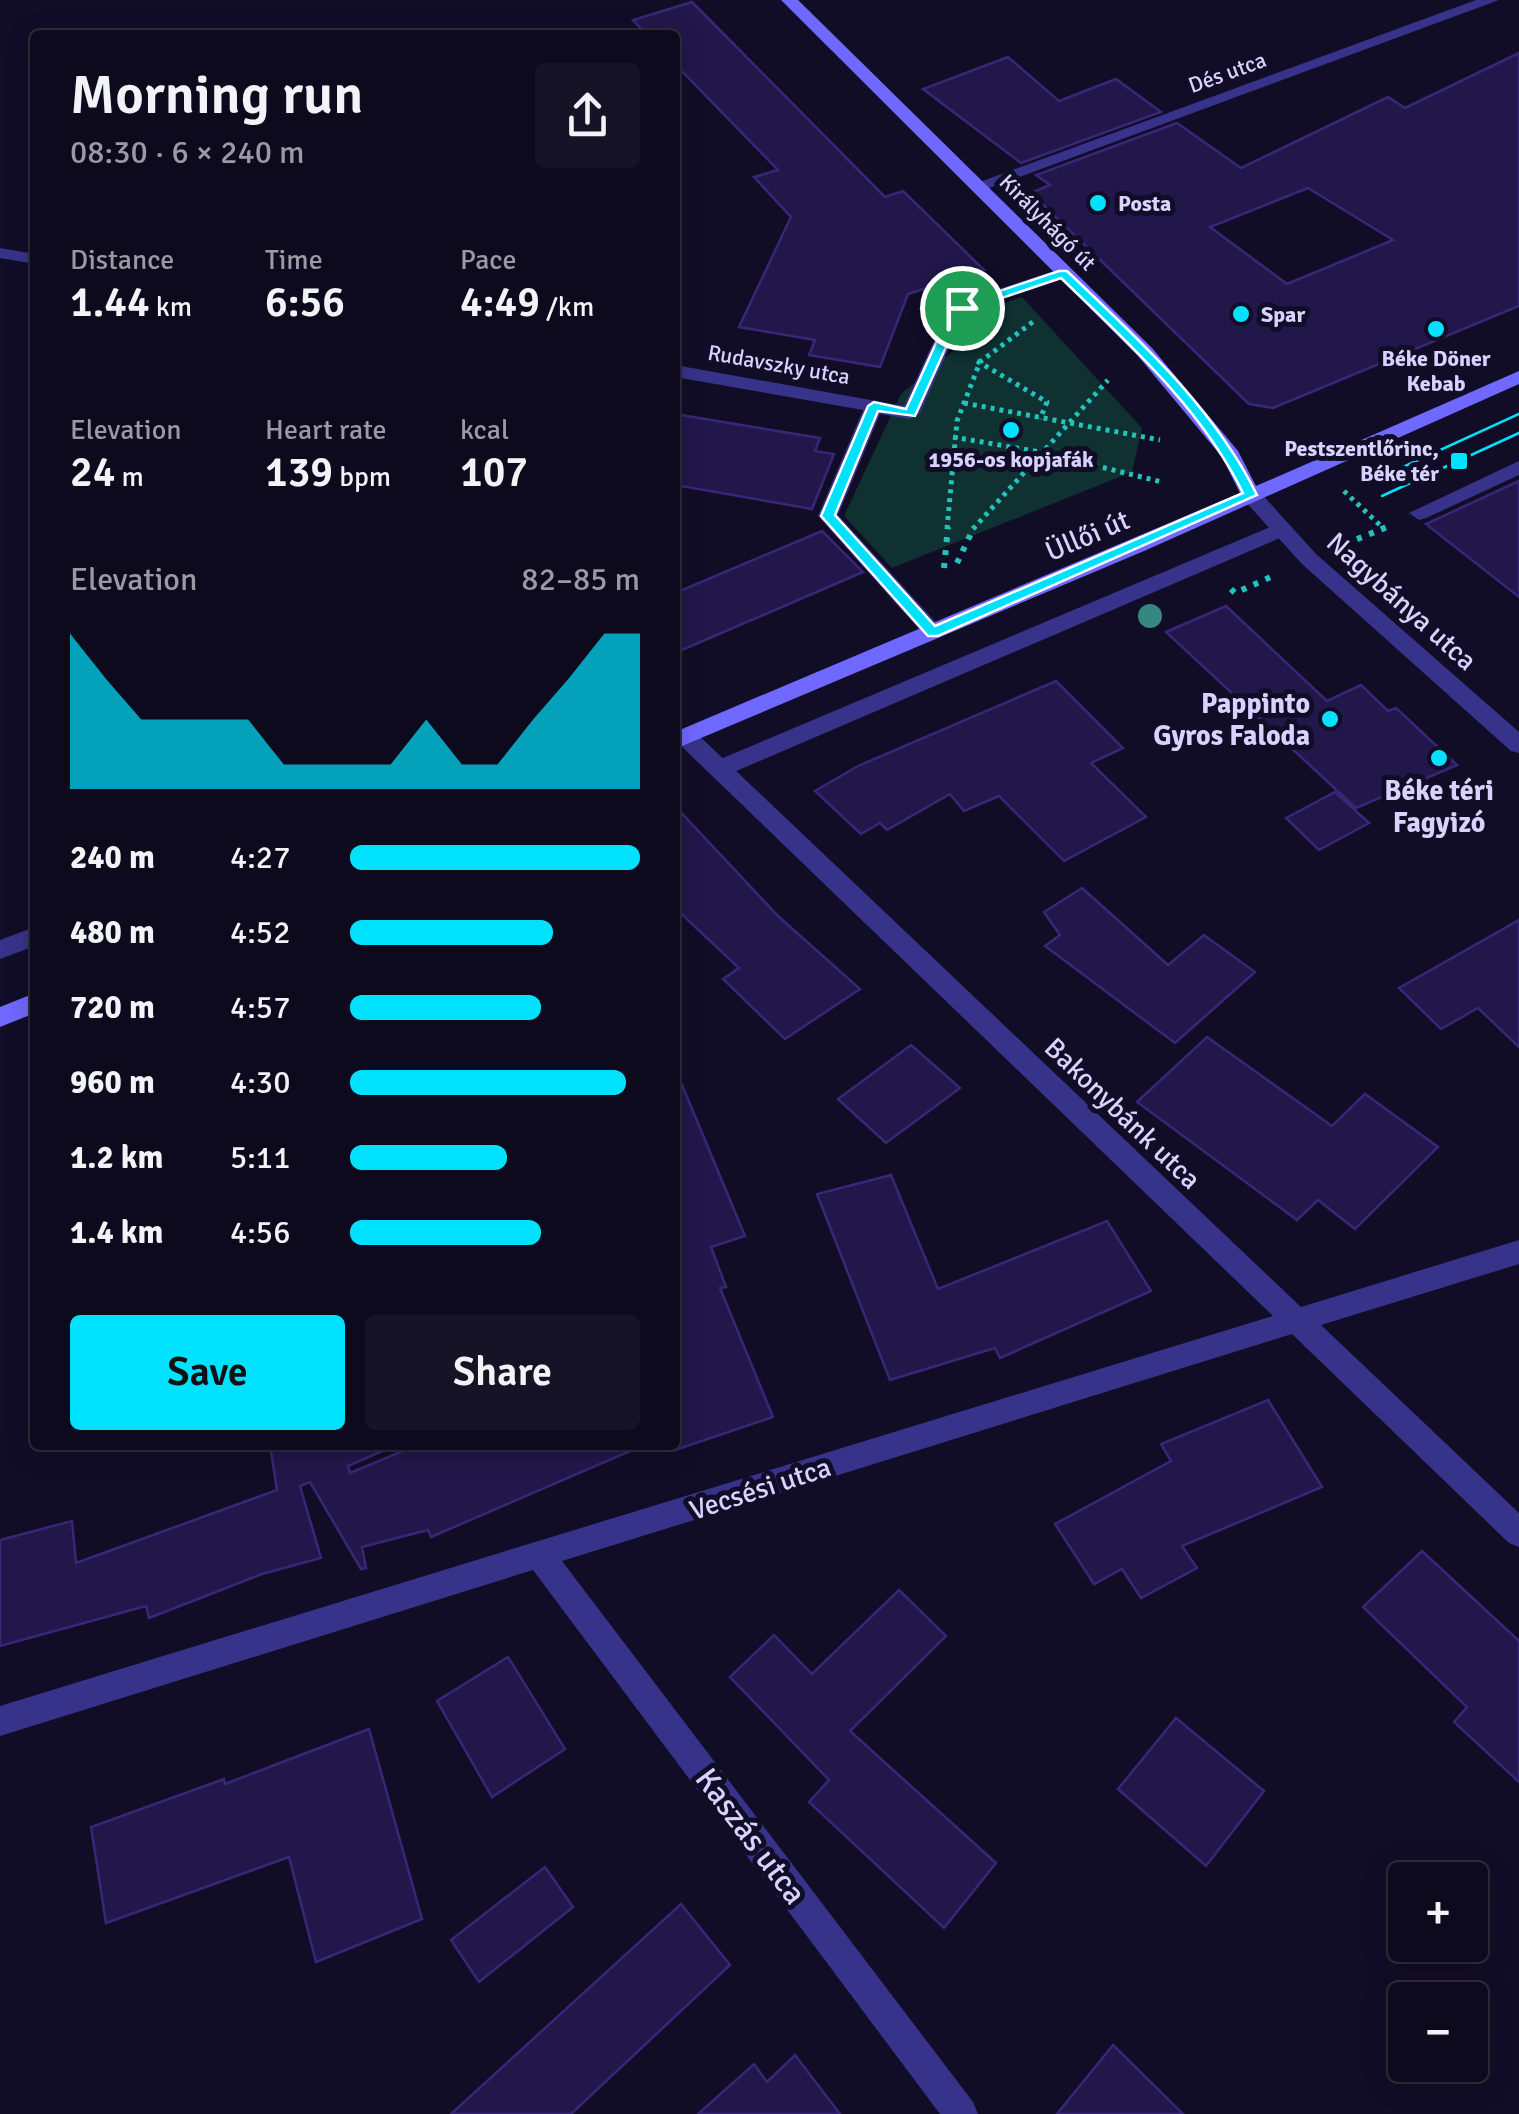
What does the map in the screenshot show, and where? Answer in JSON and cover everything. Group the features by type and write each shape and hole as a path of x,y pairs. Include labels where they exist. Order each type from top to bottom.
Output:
{"street":[{"name":"Királyhágó út","path":"789,0 1167,379 1231,455 1251,495"},
{"name":"Dés utca","path":"978,186 1491,0"},
{"path":"0,253 30,258"},
{"path":"936,353 954,315 962,308 1063,273"},
{"path":"927,309 954,315"},
{"name":"Rudavszky utca","path":"680,372 910,413 936,353"},
{"name":"Üllői út","path":"681,739 1519,378"},
{"path":"874,406 828,516 933,632"},
{"path":"1420,514 1519,467"},
{"name":"Nagybánya utca","path":"1251,495 1280,530 1519,745"},
{"path":"719,768 1280,530"},
{"name":"Bakonybánk utca","path":"681,739 719,768 1519,1532"},
{"path":"0,950 30,938"},
{"path":"0,1017 30,1005"},
{"name":"Vecsési utca","path":"0,1721 541,1557 1295,1318 1519,1252"},
{"name":"Kaszás utca","path":"541,1557 961,2114"}],"path":[{"path":"944,568 953,437 980,362 1046,312"},
{"path":"936,353 980,362 1047,402 1040,420"},
{"path":"958,563 977,521 1108,380"},
{"path":"964,403 1160,440"},
{"path":"953,437 1040,452 1162,482"},
{"path":"1338,485 1383,528"},
{"path":"1369,515 1380,510"},
{"path":"1335,548 1420,514"}],"green space":[{"path":"1022,297 1142,428 1132,472 892,568 844,516 901,394 953,351 961,325 977,313"}],"building":[{"path":"692,2 885,197 903,191 984,270 908,294 880,367 809,355 815,340 739,327 791,217 754,177 778,170 680,69 680,30 642,30 633,20"},
{"path":"1519,53 1519,306 1273,408 1249,404 1031,193 1050,185 1036,175 1177,123 1241,168 1388,97 1405,108","holes":["1308,188 1393,240 1287,284 1210,227"]},
{"path":"1008,57 1059,101 1116,79 1161,112 1021,163 923,89"},
{"path":"680,415 820,438 815,451 834,454 812,509 680,486"},
{"path":"1519,481 1519,597 1426,524"},
{"path":"822,531 863,572 680,651 680,591"},
{"path":"1226,606 1327,701 1361,685 1388,711 1396,708 1457,765 1356,808 1166,632"},
{"path":"1056,681 1123,748 1091,763 1146,817 1064,861 999,796 964,811 950,794 887,830 880,823 861,834 815,791 858,766"},
{"path":"1335,792 1369,823 1319,850 1286,818"},
{"path":"680,811 778,916 860,989 785,1039 723,979 739,968 680,913"},
{"path":"1082,888 1168,965 1204,935 1255,972 1175,1043 1045,946 1060,935 1044,912"},
{"path":"1519,920 1519,1047 1478,1008 1441,1029 1399,988"},
{"path":"1207,1037 1332,1126 1365,1094 1438,1147 1355,1229 1318,1200 1297,1220 1137,1102"},
{"path":"911,1045 960,1088 886,1143 838,1099"},
{"path":"680,1080 745,1236 711,1247 726,1287 720,1288 773,1417 680,1448"},
{"path":"891,1175 938,1289 1107,1221 1151,1291 1000,1358 995,1348 890,1380 817,1194"},
{"path":"1268,1400 1322,1487 1182,1546 1197,1568 1141,1598 1122,1569 1094,1584 1055,1524 1171,1461 1161,1444"},
{"path":"271,1450 385,1450 348,1466 350,1473 405,1450 632,1450 431,1537 428,1530 362,1547 366,1568 361,1569 310,1482 300,1486 321,1558 262,1574 149,1618 146,1606 0,1646 0,1540 72,1521 76,1563 277,1490"},
{"path":"1422,1551 1519,1641 1519,1782 1454,1722 1467,1707 1363,1607"},
{"path":"899,1590 946,1636 850,1731 996,1863 944,1928 809,1802 829,1780 730,1677 774,1635 812,1674"},
{"path":"508,1657 565,1749 492,1797 437,1701"},
{"path":"1176,1718 1264,1791 1206,1866 1118,1789"},
{"path":"369,1729 422,1919 316,1962 289,1857 106,1923 91,1827 224,1779 225,1784"},
{"path":"545,1867 573,1907 479,1982 451,1940"},
{"path":"681,1904 730,1965 571,2114 451,2114"},
{"path":"1113,2045 1183,2114 1057,2114"},
{"path":"795,2055 840,2114 698,2114 754,2064 767,2082"}],"tram line":[{"path":"1366,484 1519,414"},
{"path":"1382,496 1519,433"}],"place":[{"name":"Posta","path":"1098,203"},
{"name":"Spar","path":"1241,314"},
{"name":"Béke Döner Kebab","path":"1436,329"},
{"name":"1956-os kopjafák","path":"1011,430"},
{"name":"Pestszentlőrinc, Béke tér","path":"1459,461"},
{"name":"Pappinto Gyros Faloda","path":"1330,719"},
{"name":"Béke téri Fagyizó","path":"1439,758"}],"route":[{"path":"1063,273 1144,352 1231,455 1251,495 933,632 828,516 874,406 910,413 954,315 962,308 1063,273"}]}
